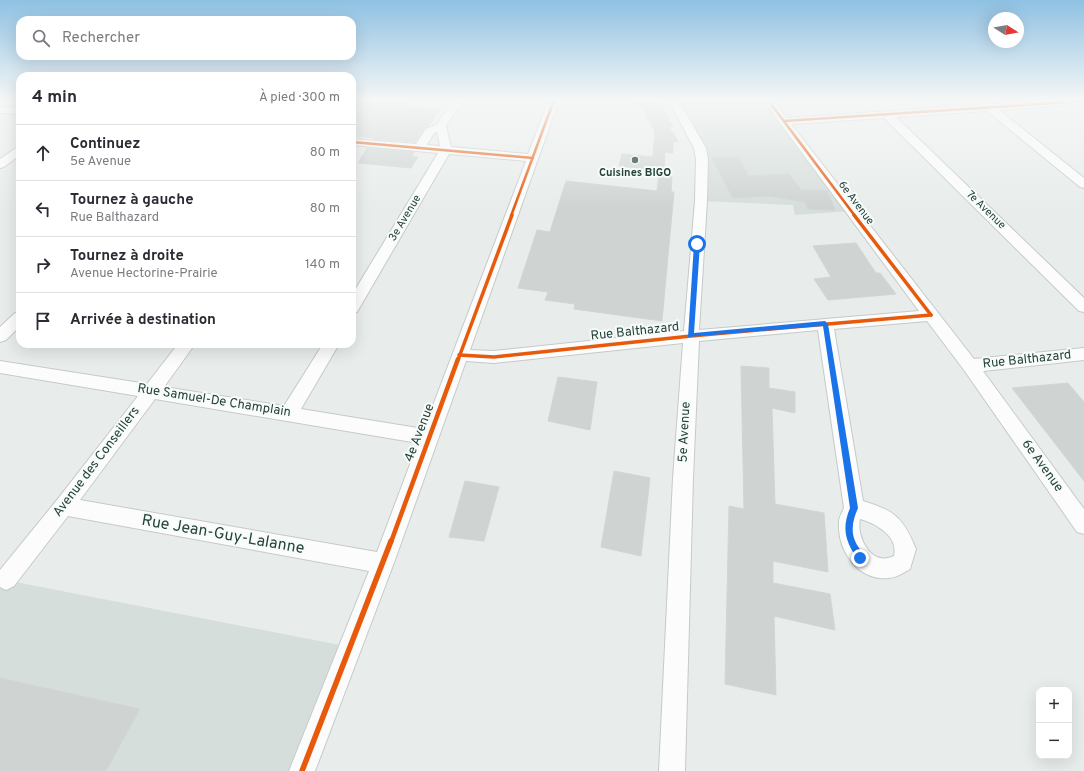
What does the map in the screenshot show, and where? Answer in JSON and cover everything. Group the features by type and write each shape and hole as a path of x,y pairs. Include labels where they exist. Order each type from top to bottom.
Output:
{"street":[{"path":"418,148 426,136"},
{"path":"443,136 446,150"},
{"name":"4e Avenue","path":"302,771 382,563 541,136"},
{"name":"5e Avenue","path":"672,771 683,478 691,336 701,201 702,153 693,136"},
{"name":"6e Avenue","path":"795,136 970,366 1084,525"},
{"name":"7e Avenue","path":"909,136 1084,307"},
{"path":"1025,136 1084,184"},
{"path":"356,142 533,158"},
{"name":"3e Avenue","path":"356,301 446,150"},
{"path":"0,164 16,153"},
{"name":"Rue Balthazard","path":"460,355 494,356 691,336 931,315"},
{"path":"0,336 16,321"},
{"path":"825,324 854,508"},
{"name":"Avenue des Conseillers","path":"6,579 64,506 184,348"},
{"path":"289,413 329,348"},
{"name":"Rue Balthazard","path":"970,366 1084,354"},
{"name":"Rue Samuel-De Champlain","path":"0,367 289,413 428,437"},
{"name":"Rue Jean-Guy-Lalanne","path":"64,506 382,563"}],"shaded area":[{"path":"691,136 795,136 851,211 795,215 793,205 701,201 702,159"},
{"path":"0,579 340,645 291,771 0,771"}],"building":[{"path":"356,136 419,136 415,142 373,139 374,138"},
{"path":"654,136 675,136 678,141 673,142 673,153 665,152 664,171 619,166 622,154 653,157"},
{"path":"367,148 414,152 412,156 418,157 411,168 358,163"},
{"path":"738,157 748,176 789,174 801,190 827,191 835,210 808,209 805,202 769,196 733,198 712,158"},
{"path":"659,175 672,176 671,192 674,192 662,321 574,309 575,304 545,300 548,292 518,288 537,230 550,232 566,181 657,191"},
{"path":"856,243 876,273 880,273 896,294 828,300 814,279 831,277 813,246"},
{"path":"741,366 769,368 769,388 795,392 795,413 772,408 775,504 824,513 828,572 773,561 773,583 830,594 835,630 774,616 776,695 725,684 729,506 744,509"},
{"path":"558,377 597,382 590,430 548,421"},
{"path":"1068,383 1084,402 1084,481 1012,388"},
{"path":"614,471 650,478 641,556 601,547"},
{"path":"465,481 499,487 484,541 449,537"},
{"path":"0,678 140,709 106,771 0,771"}],"cycle path":[{"path":"302,771 384,560 541,136"},
{"path":"795,136 931,315"},
{"path":"356,142 533,158"},
{"path":"459,355 494,357 691,336 931,315"}],"place":[{"name":"Cuisines BIGO","path":"635,160"}],"route":[{"path":"697,244 691,336 825,324 854,508 849,521 851,543 860,558"}]}
